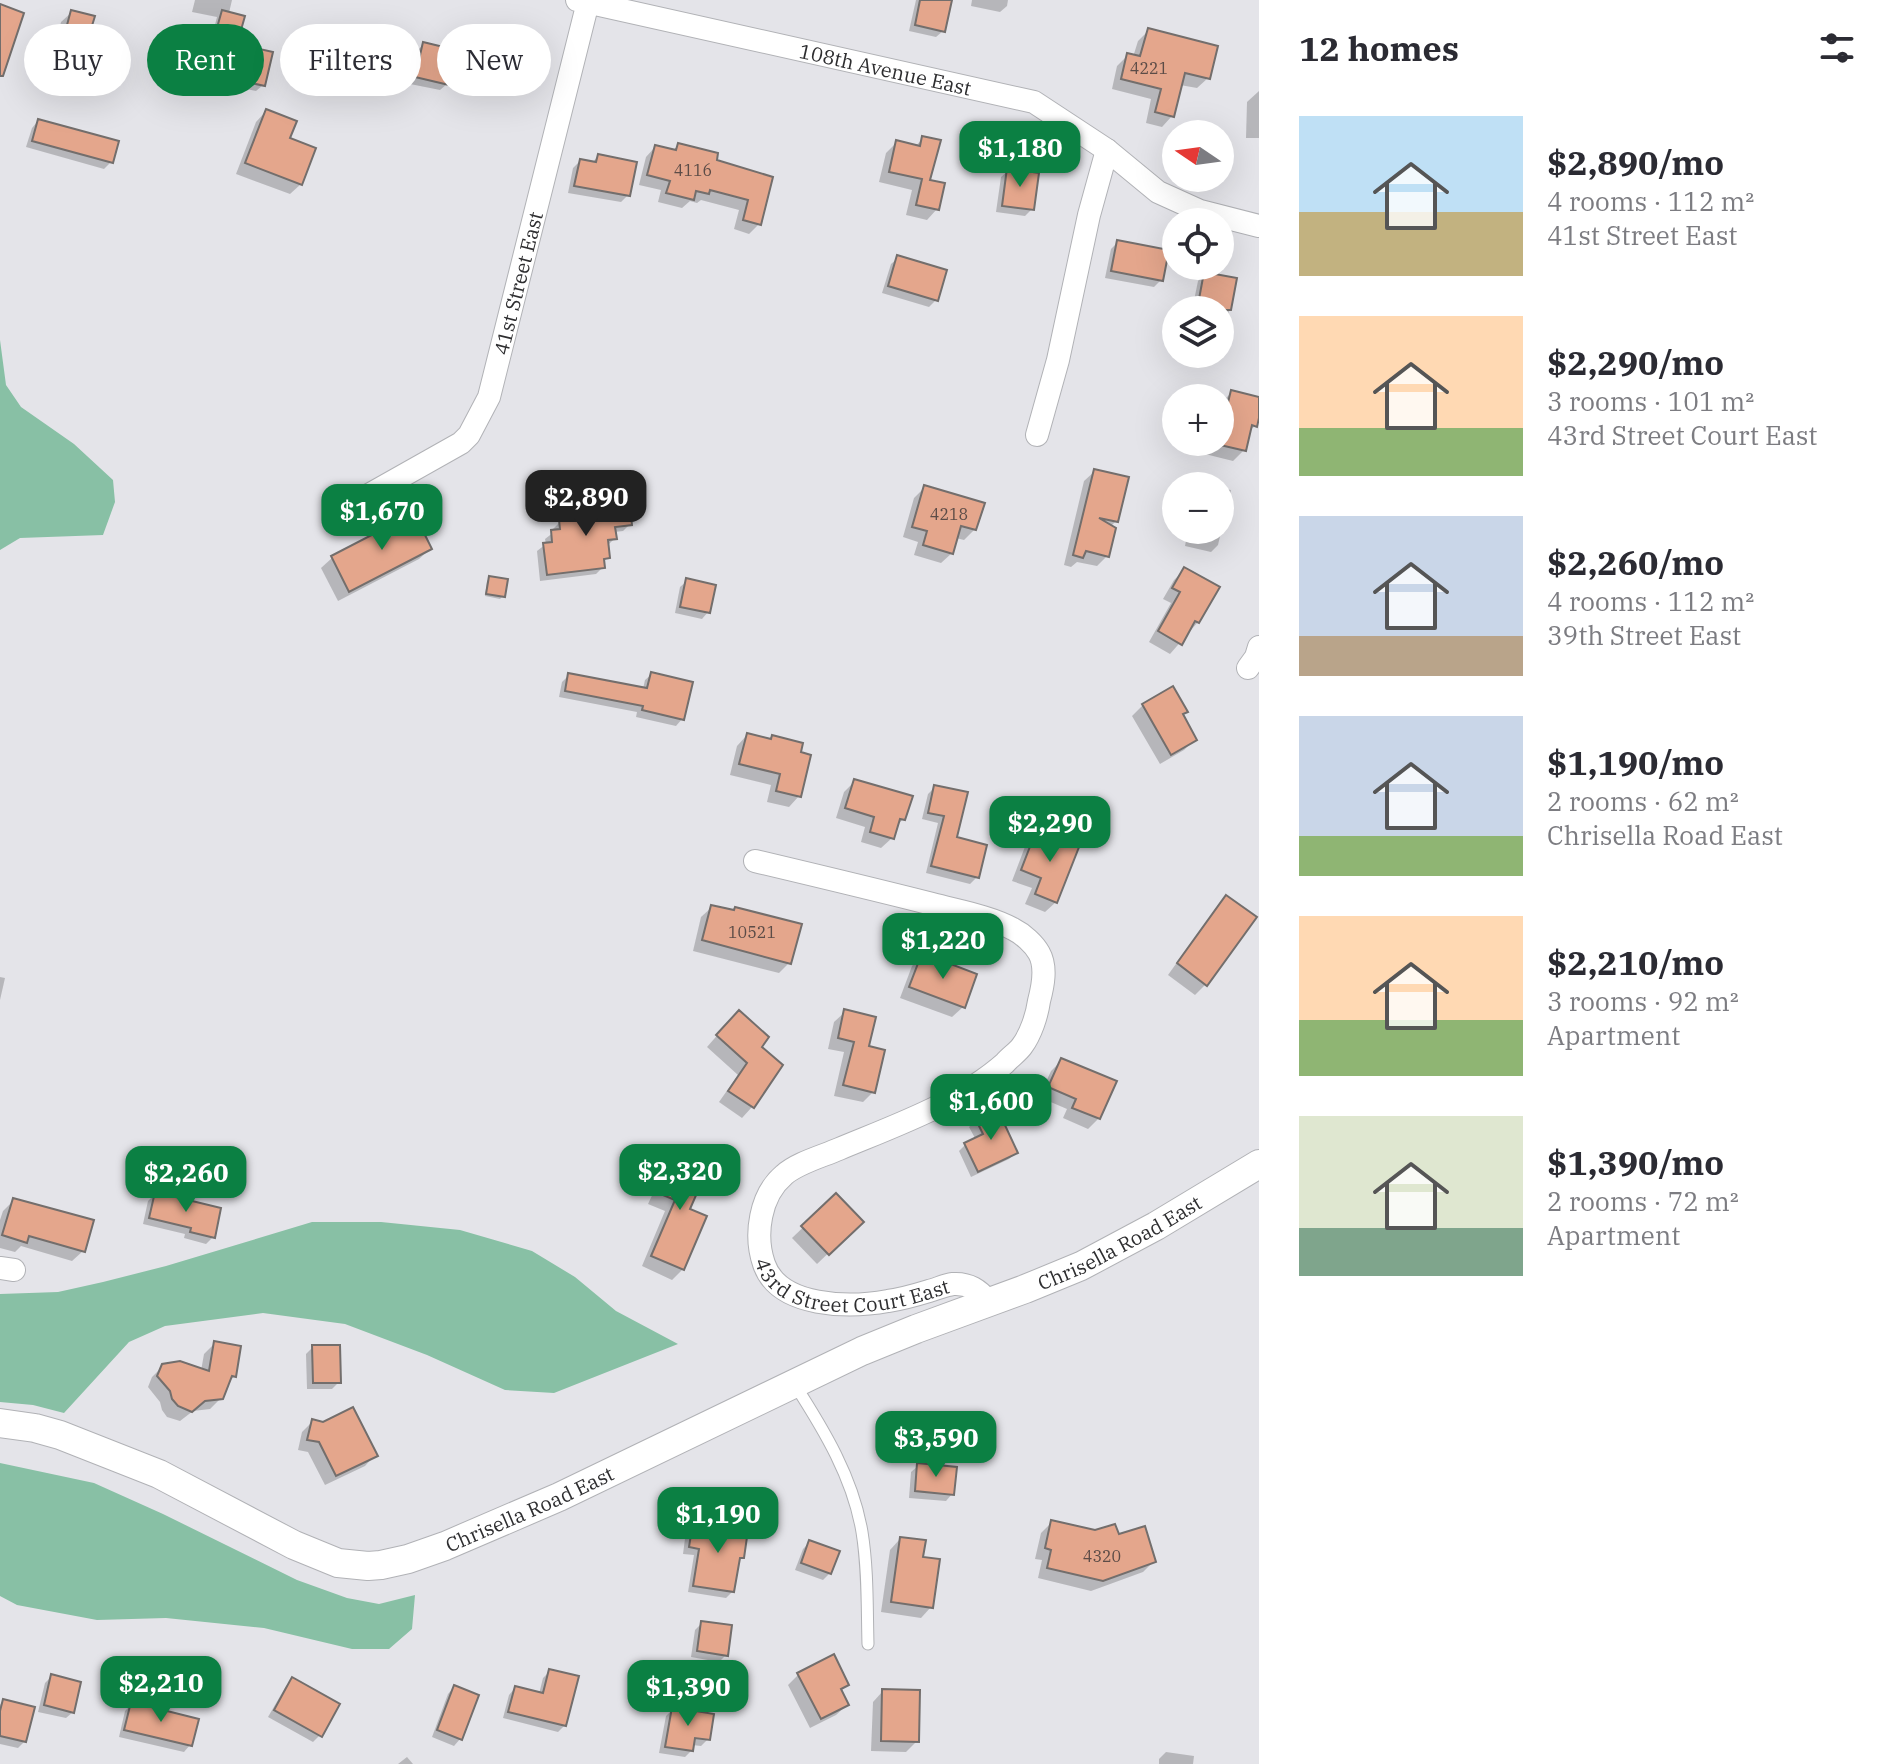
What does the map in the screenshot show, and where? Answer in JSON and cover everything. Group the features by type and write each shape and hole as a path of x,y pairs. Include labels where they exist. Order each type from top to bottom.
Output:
{"street":[{"name":"108th Avenue East","path":"583,1 1034,102 1107,150 1158,192 1200,211 1259,226"},
{"name":"41st Street East","path":"358,501 461,443 469,435 489,397 583,1"},
{"path":"1037,435 1107,150"},
{"path":"1248,668 1259,647"},
{"name":"43rd Street Court East","path":"755,861 976,916 1013,929 1028,939 1039,952 1044,966 1042,986 1038,1006 1022,1047 992,1074 963,1092 920,1114 787,1171 769,1190 761,1222 761,1254 772,1279 781,1288 803,1297 829,1304 851,1305 888,1301 953,1284 978,1289 989,1302"},
{"name":"Chrisella Road East","path":"0,1423 35,1428 159,1474 294,1545 338,1563 368,1566 408,1559 559,1497 862,1351 1081,1266 1156,1226 1259,1164"}],"lane":[{"path":"795,1384 839,1461 862,1528 867,1565 868,1644"}],"green space":[{"path":"0,340 6,385 21,407 74,444 113,480 115,502 103,535 20,538 0,550"},
{"path":"312,1222 381,1222 460,1230 532,1251 575,1277 616,1311 678,1344 554,1393 505,1390 427,1355 345,1324 263,1313 165,1326 129,1342 64,1413 33,1405 0,1402 0,1294 58,1292 103,1282"},
{"path":"0,1463 94,1483 297,1580 347,1598 379,1604 415,1595 412,1629 389,1649 352,1649 264,1628 166,1618 97,1620 17,1605 0,1596"}],"building":[{"path":"920,0 952,0 945,32 915,25"},
{"path":"0,4 24,13 3,76 0,76"},
{"path":"71,10 95,16 93,24 67,24"},
{"path":"222,10 245,16 243,24 218,24"},
{"path":"1148,28 1218,46 1210,79 1185,73 1174,117 1155,112 1161,89 1121,79 1127,53 1140,56"},
{"path":"423,42 437,45 437,82 421,78"},
{"path":"264,50 273,52 264,86"},
{"path":"266,109 297,121 290,138 316,148 302,185 245,163"},
{"path":"38,119 119,141 113,163 32,141"},
{"path":"922,136 941,140 930,180 945,183 939,210 916,205 922,179 889,172 896,140 920,146"},
{"path":"678,143 718,153 717,160 773,177 761,225 743,220 748,200 710,190 709,194 696,191 694,200 666,193 670,181 647,175 655,145 676,150"},
{"path":"598,154 637,162 630,196 574,186 580,159 596,162"},
{"path":"1007,168 1039,173 1034,210 1002,206"},
{"path":"1117,240 1162,249 1163,281 1111,271"},
{"path":"897,255 947,270 938,301 888,286"},
{"path":"1237,278 1234,296 1200,296 1203,280"},
{"path":"1234,391 1259,397 1257,427 1252,425 1246,451 1234,448"},
{"path":"1094,469 1129,477 1118,522 1099,518 1116,528 1109,557 1086,551 1083,558 1073,555"},
{"path":"924,485 985,503 976,530 961,526 953,554 923,545 927,531 912,527"},
{"path":"629,497 632,525 615,527 617,539 608,540 610,558 604,559 605,568 547,575 543,543 552,542 551,530 560,529 559,520 594,516 593,502"},
{"path":"414,513 432,549 349,592 331,556"},
{"path":"1184,567 1220,587 1182,645 1158,631 1180,592 1172,588"},
{"path":"489,576 508,579 505,597 486,594"},
{"path":"686,578 716,585 710,613 680,607"},
{"path":"651,672 693,682 684,720 642,710 643,706 565,691 568,673 647,688"},
{"path":"1173,686 1188,712 1183,714 1197,740 1171,755 1142,704"},
{"path":"747,733 771,739 772,735 803,743 801,752 811,755 801,797 776,791 780,774 739,764"},
{"path":"854,779 913,796 905,820 900,819 894,839 870,832 874,817 845,808"},
{"path":"934,785 968,792 957,837 987,845 979,878 931,866 944,816 928,813"},
{"path":"1036,831 1079,847 1057,903 1035,894 1041,878 1021,870"},
{"path":"1226,895 1257,917 1207,986 1177,963"},
{"path":"711,905 734,910 735,907 802,924 791,964 702,940"},
{"path":"922,953 977,974 965,1008 909,987"},
{"path":"844,1009 876,1017 869,1046 885,1050 875,1093 843,1085 854,1042 838,1038"},
{"path":"739,1010 769,1037 762,1047 783,1065 754,1108 728,1091 747,1063 716,1035"},
{"path":"1061,1058 1117,1081 1100,1119 1072,1108 1076,1099 1048,1087"},
{"path":"997,1108 1018,1153 978,1172 964,1143 983,1134 975,1118"},
{"path":"667,1154 707,1170 690,1209 707,1216 684,1270 651,1256 675,1200 658,1193 666,1174 659,1171"},
{"path":"155,1192 221,1208 215,1238 190,1232 191,1228 149,1218"},
{"path":"836,1193 864,1222 829,1255 801,1226"},
{"path":"13,1198 94,1220 85,1252 29,1236 27,1243 2,1235"},
{"path":"214,1341 241,1346 236,1377 232,1376 223,1399 205,1401 192,1412 178,1406 157,1376 162,1364 180,1361 209,1371"},
{"path":"312,1345 340,1345 341,1383 313,1383"},
{"path":"353,1407 378,1456 336,1476 319,1442 307,1440 312,1419 323,1422"},
{"path":"917,1463 957,1467 954,1495 915,1491"},
{"path":"1051,1520 1095,1530 1115,1524 1119,1534 1145,1526 1156,1562 1103,1581 1047,1568 1051,1550 1045,1548"},
{"path":"693,1522 748,1530 734,1592 693,1586 699,1549 689,1547"},
{"path":"900,1537 926,1540 923,1557 940,1559 933,1608 891,1602"},
{"path":"809,1540 840,1551 831,1574 801,1563"},
{"path":"701,1621 732,1625 728,1656 697,1651"},
{"path":"834,1654 849,1685 841,1689 849,1705 821,1719 797,1673"},
{"path":"549,1669 579,1676 566,1726 508,1712 515,1686 543,1693"},
{"path":"51,1674 81,1682 74,1713 44,1705"},
{"path":"292,1677 340,1704 322,1737 274,1710"},
{"path":"454,1685 479,1695 462,1740 437,1730"},
{"path":"882,1689 920,1690 919,1742 881,1741"},
{"path":"3,1699 35,1707 26,1742 0,1736"},
{"path":"131,1702 199,1719 192,1746 124,1730"},
{"path":"672,1707 714,1714 710,1740 695,1738 693,1751 665,1747"}]}
